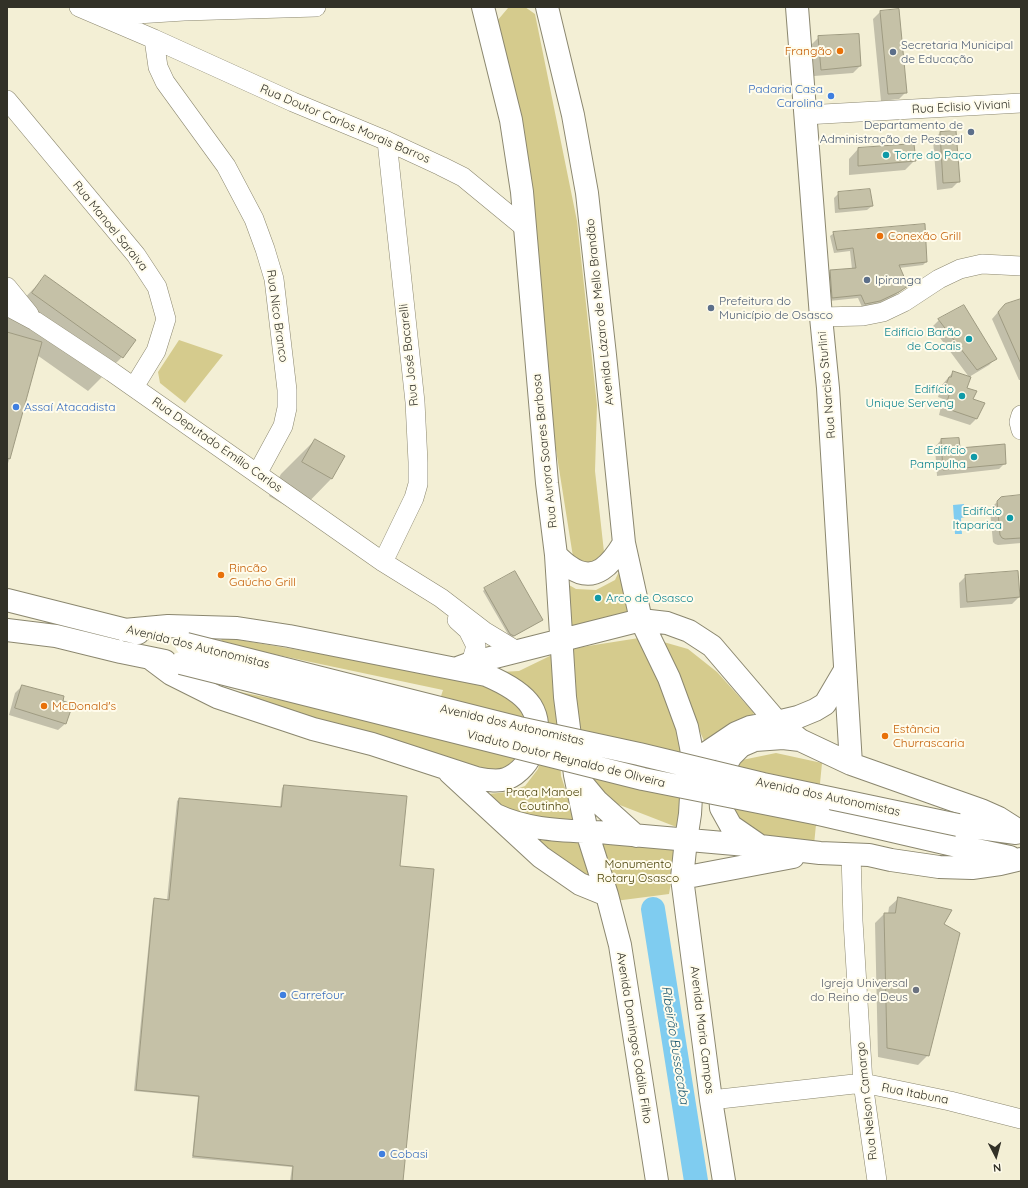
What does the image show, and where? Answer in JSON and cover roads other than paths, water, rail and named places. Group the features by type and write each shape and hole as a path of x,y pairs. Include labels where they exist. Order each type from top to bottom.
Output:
{"main road":[{"name":"Rua Aurora Soares Barbosa","path":"483,7 511,120 522,192 547,483 556,555 565,697 575,775 587,832 607,895"},
{"name":"Avenida Lázaro de Mello Brandão","path":"547,7 573,115 587,193 606,355 624,543 641,620 669,678 687,727 693,762"},
{"name":"Rua Narciso Sturlini","path":"797,7 821,317 828,388 851,764"},
{"path":"556,555 570,567 581,573 593,573 604,569 618,553 624,543"},
{"name":"Avenida dos Autonomistas","path":"7,600 124,630 184,654"},
{"path":"464,666 641,620 667,622 688,631 712,646 777,722 800,740 851,764 981,810 999,818 1021,833"},
{"path":"124,630 168,626 237,628 464,666 502,682 522,696 531,706 536,721 537,737 529,760 518,773 505,779 491,780 476,778 372,744 313,729 217,697 171,674 151,659"},
{"name":"Avenida dos Autonomistas","path":"7,630 56,636 151,659 184,654"},
{"name":"Viaduto Doutor Reynaldo de Oliveira","path":"184,654 643,779 819,814 955,835"},
{"path":"693,762 736,733 750,727 798,717 825,704 845,670"},
{"path":"760,846 731,826 721,808 719,777 731,756 741,746 755,740 783,738 800,740"},
{"name":"Avenida Maria Campos","path":"693,762 690,814 682,878 711,1100 724,1181"},
{"path":"442,766 541,857 580,884 607,895"},
{"path":"575,775 597,801 636,836"},
{"path":"496,815 511,822 550,830 760,846 820,853 869,855 891,860 939,867 972,868 1021,859"},
{"path":"955,835 1021,833"},
{"path":"955,835 1021,859"},
{"path":"682,878 820,853"},
{"name":"Avenida Domingos Odália Filho","path":"607,895 620,945 657,1181"}],"street":[{"name":"Rua Doutor Carlos Morais Barros","path":"79,7 293,102 387,140 463,178 525,228"},
{"path":"102,17 184,11 316,7"},
{"path":"154,39 163,27 184,11"},
{"name":"Rua Nico Branco","path":"154,39 158,67 163,77 226,166 254,220 274,279 287,390 287,408 283,426 257,474"},
{"name":"Rua Manoel Saraiva","path":"7,100 136,255 157,287 166,319 156,352 134,387"},
{"name":"Rua Eclisio Viviani","path":"805,115 1021,103"},
{"name":"Rua José Bacarelli","path":"383,562 414,498 418,484 415,402 387,140"},
{"path":"821,317 863,316 883,312 904,302 939,279 960,269 982,264 1021,266"},
{"path":"7,287 35,321"},
{"name":"Rua Deputado Emílio Carlos","path":"7,306 35,321 134,387 383,562 440,598 484,631 517,652"},
{"path":"1021,415 1019,422 1021,430"},
{"name":"Rua Deputado Emílio Carlos","path":"424,589 437,605 468,630 476,646 464,666"},
{"name":"Rua Nelson Camargo","path":"851,854 853,921 863,1083 877,1181"},
{"name":"Rua Itabuna","path":"711,1100 863,1083 950,1100 1021,1119"}],"water":[{"path":"964,504 965,517 961,518 962,534 955,534 953,505"}],"waterway":[{"name":"Ribeirão Bussocaba","path":"653,909 696,1181"}],"place":[{"name":"Frangão","path":"840,51"},
{"name":"Secretaria Municipal de Educação","path":"893,52"},
{"name":"Padaria Casa Carolina","path":"831,96"},
{"name":"Departamento de Administração de Pessoal","path":"971,132"},
{"name":"Torre do Paço","path":"886,155"},
{"name":"Conexão Grill","path":"880,236"},
{"name":"Ipiranga","path":"867,280"},
{"name":"Prefeitura do Município de Osasco","path":"711,308"},
{"name":"Edifício Barão de Cocais","path":"969,339"},
{"name":"Edifício Unique Serveng","path":"962,396"},
{"name":"Assaí Atacadista","path":"16,407"},
{"name":"Edifício Pampulha","path":"974,457"},
{"name":"Edifício Itaparica","path":"1010,518"},
{"name":"Rincão Gaúcho Grill","path":"221,575"},
{"name":"Arco de Osasco","path":"598,598"},
{"name":"McDonald's","path":"44,706"},
{"name":"Estância Churrascaria","path":"885,736"},
{"name":"Igreja Universal do Reino de Deus","path":"916,990"},
{"name":"Carrefour","path":"283,995"},
{"name":"Cobasi","path":"382,1154"}],"park label":[{"name":"Praça Manoel Coutinho","path":"544,799"},
{"name":"Monumento Rotary Osasco","path":"638,871"}]}
